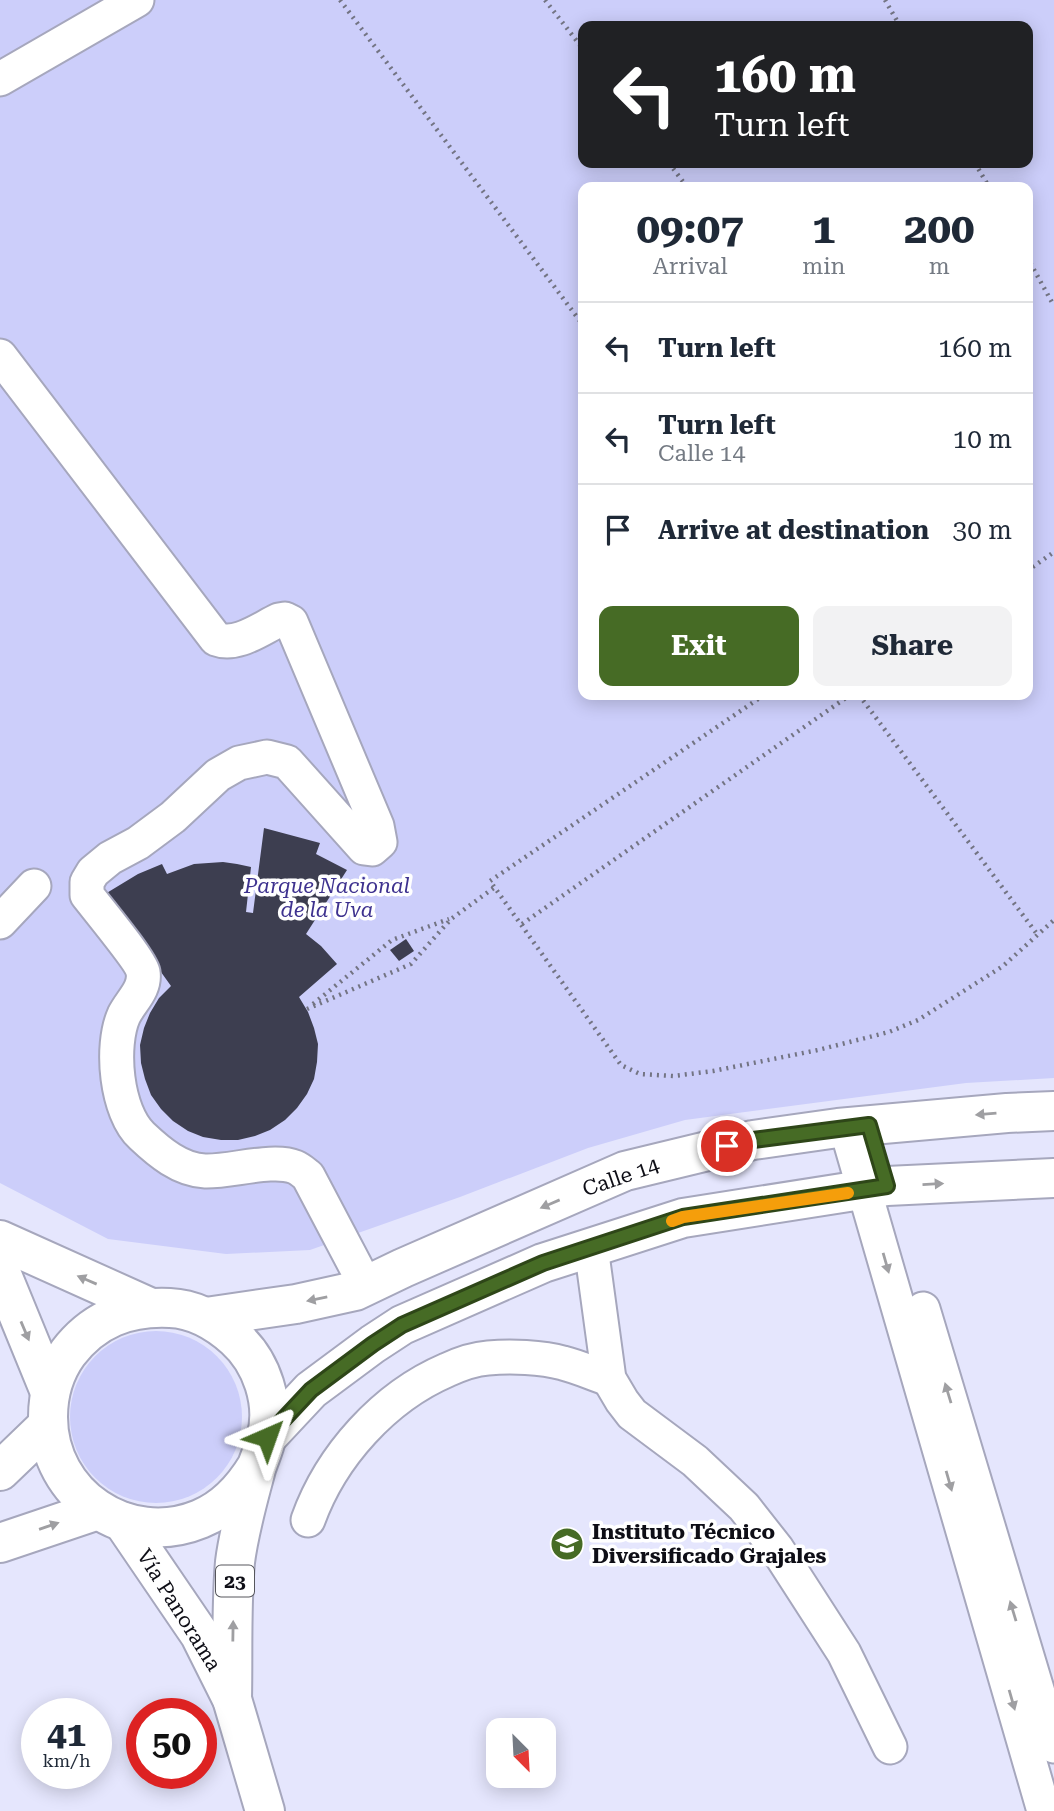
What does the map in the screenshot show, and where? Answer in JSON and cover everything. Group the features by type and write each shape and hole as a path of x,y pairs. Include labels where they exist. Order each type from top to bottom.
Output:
{"main road":[{"name":"Calle 14","path":"206,1317 296,1304 355,1291 625,1171 753,1140 858,1126 1007,1112 1054,1111"},
{"path":"262,1452 269,1417 262,1376 253,1358 240,1342 206,1317 178,1308 149,1307 116,1315 86,1334 63,1360 55,1375 49,1409 52,1450 72,1487 110,1516 142,1526 181,1525 201,1519 233,1497 247,1483 262,1452 311,1390 373,1344 402,1325 543,1263 683,1217 876,1189 1054,1178"},
{"path":"0,1240 149,1307"},
{"path":"0,1270 49,1409"},
{"path":"0,1471 49,1409"},
{"name":"Vía Panorama","path":"232,1699 235,1562 241,1528 262,1452"},
{"path":"0,1543 110,1516"},
{"name":"Vía Panorama","path":"110,1516 200,1635 232,1699 265,1811"}],"street":[{"path":"0,79 137,0"},
{"path":"0,356 216,639 235,641 279,620 290,622 377,826 380,842 372,849 364,848 287,762 267,757 239,763 219,775 173,817 138,843 110,858 93,872 87,882 87,895 142,968 143,984 124,1015 116,1053 117,1078 124,1107 138,1133 181,1165 205,1171 282,1164 297,1168 308,1177 366,1286"},
{"path":"0,922 34,886"},
{"path":"858,1126 978,1536 1046,1750 1044,1811"},
{"path":"591,1247 609,1379 632,1414 695,1461 744,1507 777,1549 844,1653 890,1747"},
{"path":"308,1520 324,1482 358,1436 389,1406 430,1377 463,1363 487,1357 561,1362 609,1379"}],"path":[{"path":"340,0 578,319"},
{"path":"545,0 578,43"},
{"path":"885,0 897,21"},
{"path":"672,168 683,182"},
{"path":"1033,268 1054,306"},
{"path":"1033,567 1054,552"},
{"path":"757,700 490,881 621,1065 640,1073 673,1076 818,1050 889,1032 946,1004 1003,966 1054,920"},
{"path":"522,924 843,700"},
{"path":"863,700 1037,934"},
{"path":"451,919 391,940 307,1009 411,964 451,919 495,887"}],"green space":[{"name":"Parque Nacional de la Uva","path":"0,0 1054,0 1054,1078 966,1083 685,1120 588,1148 310,1250 226,1254 108,1239 0,1183"},
{"path":"156,1331 189,1338 217,1356 235,1384 242,1417 235,1450 217,1478 189,1496 156,1503 123,1496 95,1478 77,1450 70,1417 77,1384 95,1356 123,1338"}],"building":[{"name":"Parque Nacional de la Uva","path":"264,828 320,843 316,854 347,870 306,934 337,964 299,997 308,1012 318,1044 314,1079 297,1108 270,1130 255,1136 238,1140 203,1137 173,1121 151,1095 141,1063 140,1045 150,1013 159,998 171,986 105,894 138,874 162,864 167,874 194,864 223,862 251,867 246,912 253,913"},
{"path":"406,939 414,951 399,961 390,950"}],"slow traffic":[{"path":"672,1221 683,1217 848,1193"}],"place":[{"name":"Instituto Técnico Diversificado Grajales","path":"567,1544"}],"route":[{"path":"267,1437 311,1390 402,1325 543,1263 683,1217 887,1186 869,1125 753,1140 727,1146"}]}
